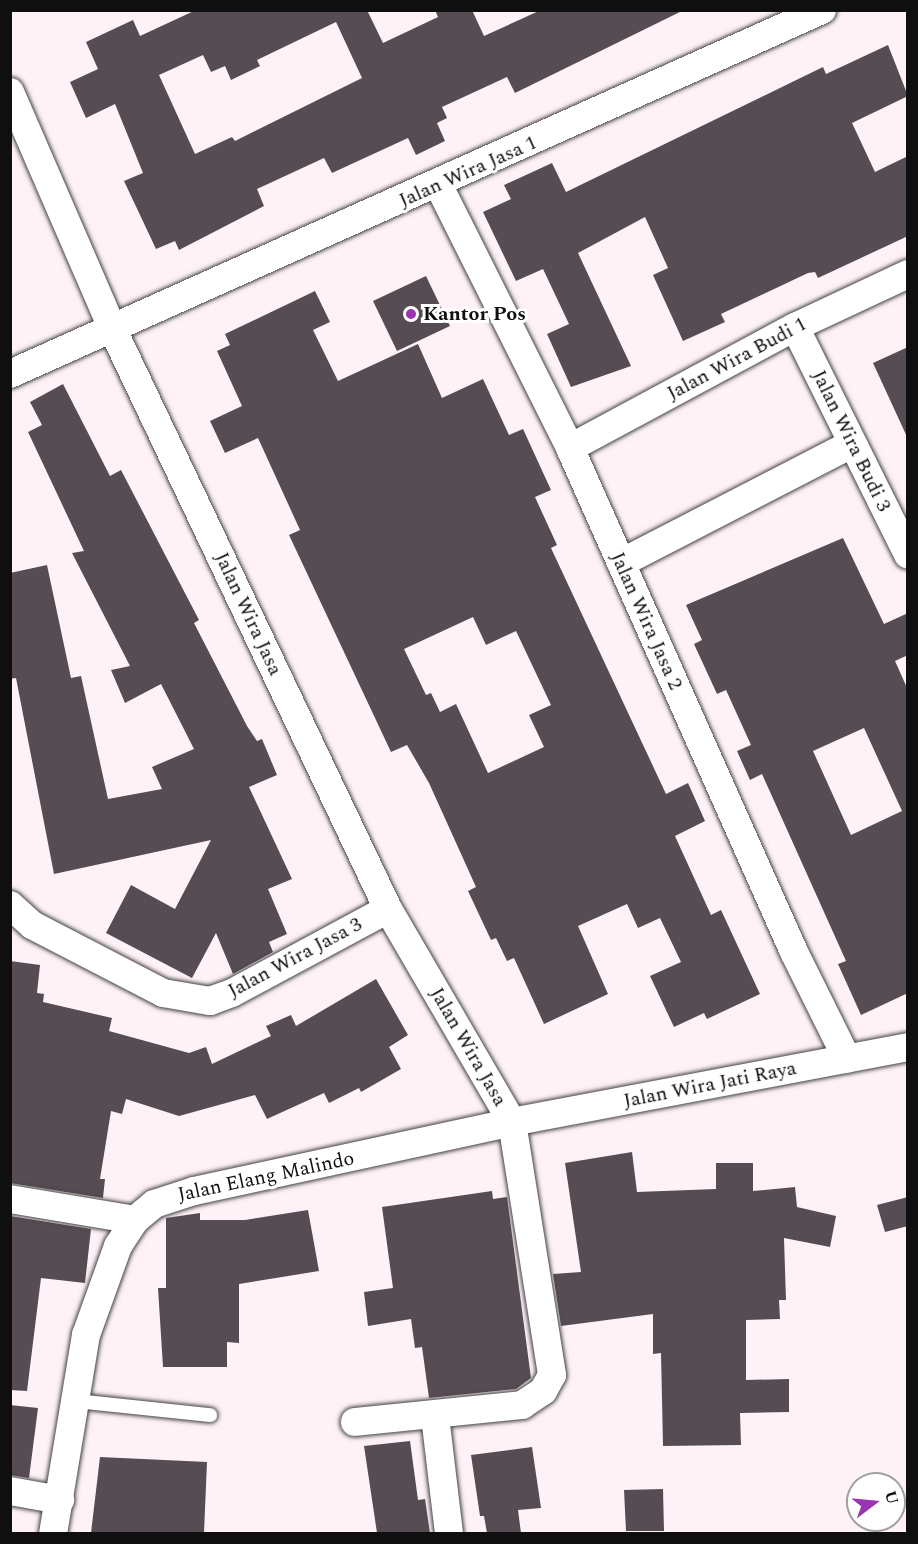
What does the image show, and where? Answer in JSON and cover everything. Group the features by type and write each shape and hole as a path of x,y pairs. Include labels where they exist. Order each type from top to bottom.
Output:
{"street":[{"name":"Jalan Wira Jasa 1","path":"112,328 439,186 822,10"},
{"name":"Jalan Wira Jasa","path":"10,92 112,328 388,909 512,1122"},
{"name":"Jalan Wira Jasa 2","path":"439,186 570,448 847,1059"},
{"name":"Jalan Wira Budi 1","path":"570,448 795,327 908,274"},
{"name":"Jalan Wira Budi 3","path":"795,327 908,555"},
{"path":"10,374 112,328"},
{"path":"621,563 852,444"},
{"name":"Jalan Wira Jasa 3","path":"10,905 32,925 163,993 210,1000 232,993 388,909"},
{"name":"Jalan Wira Jati Raya","path":"512,1122 908,1047"},
{"path":"355,1422 435,1416 522,1405 543,1390 552,1375 512,1122"},
{"name":"Jalan Elang Malindo","path":"53,1533 60,1500 65,1442 76,1401 86,1335 118,1246 135,1220 154,1204 194,1191 512,1122"},
{"path":"10,1199 135,1220"},
{"path":"435,1416 449,1533"},
{"path":"10,1491 60,1500"}],"lane":[{"path":"76,1401 210,1414"}],"building":[{"path":"196,10 367,10 383,43 438,17 435,10 472,10 484,36 541,10 684,10 515,93 507,77 442,107 447,118 437,123 445,141 416,155 408,138 332,173 324,158 257,189 264,206 179,250 175,241 156,249 124,181 143,173 115,104 86,118 70,82 98,69 86,42 133,20 140,36","holes":["336,22 362,78 235,141 232,137 195,154 159,75 203,55 211,72 225,66 231,80 260,66 257,60"]},
{"path":"888,45 908,96 852,123 875,172 908,156 908,236 818,278 815,272 808,273 721,314 725,322 683,341 653,275 668,268 645,217 578,253 631,366 571,387 547,334 569,324 543,269 516,281 483,212 511,199 504,185 552,163 566,192 823,67 826,74"},
{"name":"Kantor Pos","path":"426,276 450,326 397,351 373,301"},
{"path":"315,291 330,322 313,330 338,381 418,344 442,398 483,379 509,435 523,429 551,490 535,497 557,545 551,548 666,794 688,783 705,821 675,836 711,915 721,910 760,994 707,1019 704,1013 674,1027 650,976 681,962 660,918 638,928 627,904 578,926 608,994 544,1024 514,958 507,961 496,938 491,940 468,891 476,887 429,783 407,745 391,752 289,535 300,530 258,438 225,453 210,421 242,406 217,351 230,345 225,334","holes":["473,617 486,645 516,631 551,705 529,715 544,747 488,773 456,704 440,712 431,693 426,695 404,649"]},
{"path":"908,347 908,439 873,363"},
{"path":"63,384 110,476 121,470 199,620 194,623 247,726 257,741 262,739 277,775 249,787 292,879 268,889 287,934 269,942 273,952 233,974 216,933 192,978 106,933 131,885 175,909 211,840 54,874 16,678 10,679 10,573 47,565 71,678 81,676 108,799 162,789 152,767 194,749 161,684 125,703 111,670 130,666 72,553 84,551 28,432 42,425 30,402"},
{"path":"843,538 884,624 908,613 908,655 895,661 908,690 908,993 861,1015 838,964 846,961 762,774 750,780 737,751 751,745 726,690 717,694 694,644 702,640 686,605","holes":["864,728 902,811 851,835 813,751"]},
{"path":"10,961 40,965 37,993 44,994 43,1002 112,1018 109,1031 189,1053 206,1047 212,1064 271,1036 266,1026 291,1015 296,1026 376,979 408,1035 389,1047 401,1069 361,1092 359,1088 329,1103 324,1093 267,1119 255,1095 179,1116 126,1099 122,1114 111,1111 100,1179 105,1179 103,1198 10,1183"},
{"path":"632,1152 637,1192 716,1189 716,1163 753,1163 753,1191 795,1187 797,1207 836,1216 830,1247 784,1238 786,1300 779,1300 780,1319 746,1320 746,1380 789,1379 789,1412 740,1413 741,1445 663,1446 661,1353 653,1354 653,1314 561,1326 553,1274 581,1272 565,1163"},
{"path":"492,1191 493,1199 507,1197 531,1378 516,1389 429,1398 422,1347 415,1348 411,1319 368,1326 364,1292 393,1288 382,1207"},
{"path":"908,1197 908,1226 885,1232 877,1205"},
{"path":"308,1210 319,1271 239,1284 239,1343 227,1342 227,1367 163,1367 158,1288 166,1288 166,1218 200,1213 200,1220 245,1220"},
{"path":"10,1216 91,1229 85,1283 41,1278 27,1391 10,1390"},
{"path":"10,1405 38,1408 29,1478 10,1475"},
{"path":"410,1441 418,1500 425,1499 430,1533 377,1533 364,1446"},
{"path":"532,1447 541,1508 518,1510 521,1533 487,1533 484,1516 480,1516 471,1455"},
{"path":"100,1457 207,1462 204,1533 91,1533"},
{"path":"663,1489 664,1531 626,1531 624,1490"}],"place":[{"name":"Kantor Pos","path":"411,314"}]}
